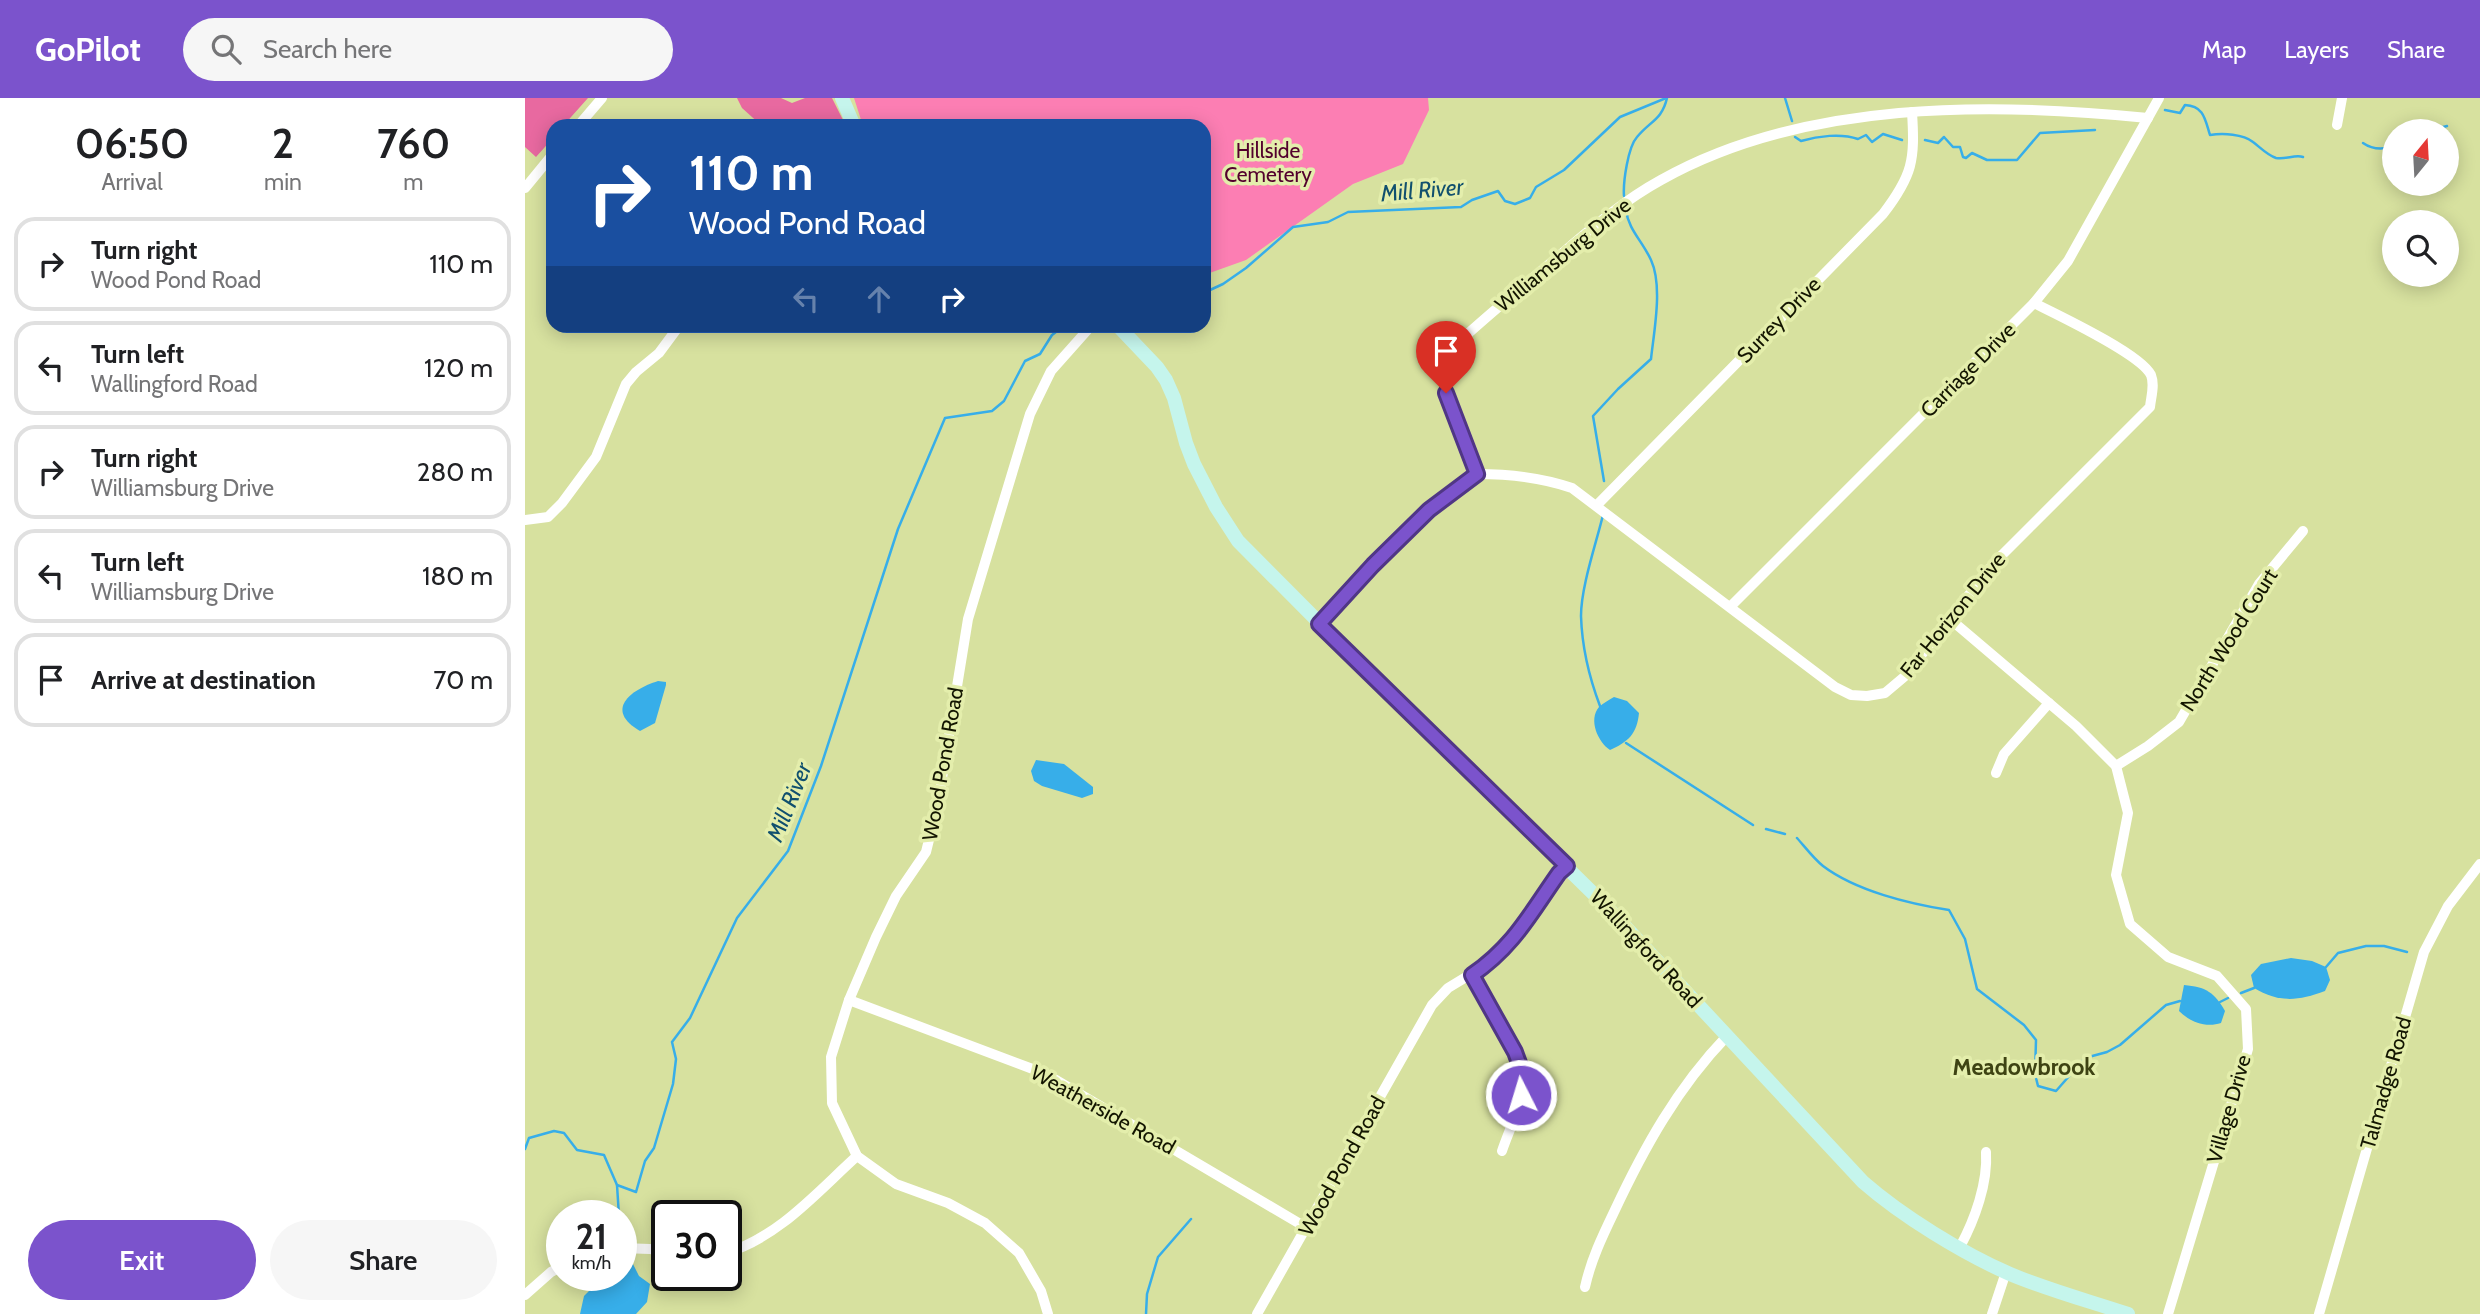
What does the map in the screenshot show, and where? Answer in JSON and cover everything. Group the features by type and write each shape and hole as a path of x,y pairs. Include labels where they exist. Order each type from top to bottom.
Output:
{"street":[{"path":"583,119 602,98"},
{"path":"842,98 851,119"},
{"name":"Carriage Drive","path":"1731,606 2034,303 2068,261 2159,98"},
{"path":"2337,125 2343,98"},
{"name":"Williamsburg Drive","path":"1477,474 1446,393 1443,371 1451,349 1607,215 1662,179 1726,150 1811,125 1912,112 2070,110 2148,118"},
{"name":"Surrey Drive","path":"1597,505 1883,214 1899,193 1911,170 1915,145 1912,112"},
{"path":"525,188 546,162"},
{"name":"Far Horizon Drive","path":"1477,474 1510,474 1547,479 1572,488 1835,687 1851,695 1867,696 1885,692 1904,677 1994,563 2150,407 2153,385 2151,374 2145,367 2109,343 2034,303"},
{"path":"525,520 548,517 562,503 596,457 625,384 659,353 674,333"},
{"name":"Wood Pond Road","path":"1048,1314 1041,1291 1019,1253 985,1223 948,1203 896,1184 857,1156 832,1103 831,1057 849,1000 895,896 926,852 938,803 968,619 1030,414 1051,371 1085,333"},
{"name":"Wallingford Road","path":"1125,333 1166,380 1194,464 1226,524 1262,566 1567,866 1871,1188 1915,1221 2006,1272 2128,1314"},
{"path":"1319,624 1373,565 1429,510 1477,474"},
{"name":"North Wood Court","path":"2116,766 2179,722 2259,584 2303,531"},
{"path":"1950,619 2076,726 2116,766"},
{"path":"1996,773 2004,754 2049,703"},
{"name":"Village Drive","path":"2116,766 2128,813 2116,875 2130,924 2168,957 2217,976 2246,1009 2248,1049 2168,1314"},
{"name":"Talmadge Road","path":"2319,1314 2424,953 2448,906 2480,864"},
{"name":"Wood Pond Road","path":"1257,1314 1432,1005 1448,988 1494,960 1513,941 1552,883 1567,866"},
{"path":"1472,975 1515,1052 1523,1074 1521,1095 1502,1151"},
{"name":"Weatherside Road","path":"849,1000 1046,1074 1307,1228"},
{"path":"1585,1287 1590,1265 1648,1143 1692,1074 1727,1036"},
{"path":"1960,1247 1970,1226 1987,1171 1986,1152"},
{"path":"742,1248 766,1236 857,1156"},
{"path":"1991,1314 2006,1272"},
{"path":"525,1295 546,1276"}],"green space":[{"name":"Hillside Cemetery","path":"854,98 1428,98 1429,110 1403,164 1353,184 1246,260 1211,272 1211,119 861,119"}],"shaded area":[{"path":"525,98 588,98 569,119 546,119 546,146 536,157 525,147"},
{"path":"737,98 781,98 792,103 805,98 832,98 842,119 754,119 742,108"}],"water":[{"path":"658,681 666,682 666,685 655,723 640,731 629,723 622,708 631,695"},
{"path":"1614,697 1627,701 1639,713 1631,736 1610,750 1598,736 1594,718 1599,707"},
{"path":"1036,760 1064,764 1093,787 1093,794 1082,798 1042,786 1034,781 1031,771"},
{"path":"2291,958 2312,961 2326,967 2330,980 2325,991 2289,999 2272,996 2254,988 2251,975 2261,964"},
{"path":"2184,985 2204,989 2217,999 2225,1011 2221,1023 2199,1023 2179,1011"},
{"path":"637,1272 650,1284 647,1302 636,1314 580,1314 584,1296 589,1291 637,1291"}],"waterway":[{"name":"Mill River","path":"1211,290 1246,268 1293,227 1328,222 1348,212 1461,207 1498,191 1505,201 1515,204 1530,198 1536,187 1564,170 1620,117 1666,98"},
{"path":"1624,196 1631,148 1642,132 1659,116 1667,98"},
{"name":"Mill River","path":"1785,98 1792,121"},
{"name":"Mill River","path":"2165,110 2180,113 2185,105 2191,106 2203,114 2210,135 2244,137 2276,158 2303,157"},
{"name":"Mill River","path":"1925,140 1938,143 1944,137 1953,147 1960,147 1963,157 1966,158 1972,153 1987,160 2017,160 2040,133 2095,130"},
{"name":"Mill River","path":"1795,137 1801,141 1829,136 1858,139 1866,135 1872,142 1883,134 1902,140"},
{"name":"Mill River","path":"2363,143 2382,148"},
{"path":"1604,481 1593,416 1651,359 1657,309 1655,271 1627,217 1626,210"},
{"name":"Mill River","path":"525,1149 529,1138 554,1131 564,1133 577,1150 604,1155 617,1185 636,1192 645,1161 654,1148 673,1084 676,1059 672,1042 690,1018 737,918 788,851 821,766 898,529 945,418 992,411 1004,401 1025,361 1040,354 1055,333"},
{"path":"1600,706 1587,662 1581,616 1586,579 1603,515"},
{"path":"1626,743 1753,825"},
{"path":"1766,829 1785,834"},
{"path":"1797,838 1823,866 1851,883 1901,900 1949,910 1965,939 1977,989 2024,1025 2036,1040 2035,1074 2038,1086 2056,1091 2085,1058 2120,1045 2166,1005 2180,1001"},
{"path":"2326,967 2338,953 2366,946 2384,946 2407,952"},
{"path":"2241,993 2254,988"},
{"path":"2220,1002 2228,998"},
{"path":"617,1185 618,1200"},
{"path":"1146,1314 1147,1294 1158,1257 1191,1219"}],"district":[{"name":"Meadowbrook","path":"2024,1067"}],"route":[{"path":"1446,393 1477,474 1429,510 1373,565 1319,624 1567,866 1559,873 1513,941 1494,960 1472,975 1515,1052 1523,1074 1521,1095"}]}
